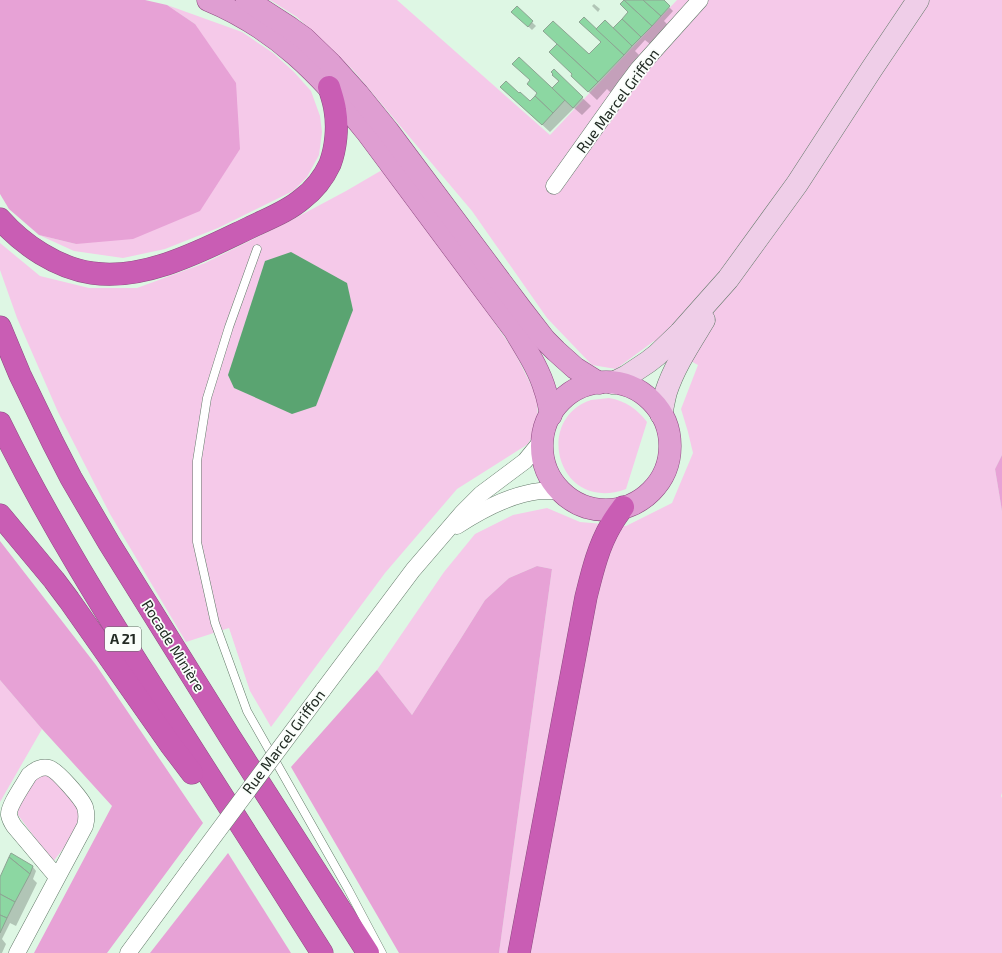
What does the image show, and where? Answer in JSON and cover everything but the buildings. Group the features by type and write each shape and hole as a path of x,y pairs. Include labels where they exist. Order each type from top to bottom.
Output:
{"highway":[{"path":"0,219 13,232 51,260 91,273 131,273 176,260 219,242 282,212 293,206 311,192 319,182 334,153 336,124 335,111 329,87"},
{"name":"Rocade Minière","path":"0,327 20,376 53,443 109,543 368,953"},
{"name":"A 21","path":"0,423 47,513 88,583 322,953"},
{"path":"520,953 586,597 603,541 610,526 623,507"},
{"path":"0,515 65,595 187,766 256,849"}],"main road":[{"path":"208,0 244,18 272,35 302,60 329,87 366,130 515,331 540,376 551,415"},
{"path":"247,0 299,34 318,51 358,94 384,126 545,340 575,368 606,382 637,390 651,400 661,414 668,429 670,446 670,454 665,470 657,484 646,496 635,503 607,510 583,505 562,492 552,479 544,456 543,439 551,415 568,395 582,387 606,382 627,376 648,362 680,333 728,279 797,184 870,70 918,0"},
{"path":"870,70 906,0"},
{"path":"661,414 666,392 680,361 728,279"}],"street":[{"name":"Rue Marcel Griffon","path":"554,186 638,69 700,0"},
{"name":"Rue Marcel Griffon","path":"128,953 413,570 472,503 481,494 525,461 543,439"},
{"name":"Rue Marcel Griffon","path":"444,535 469,518 497,504 525,494 540,491 562,492"},
{"path":"17,953 85,826 87,814 83,802 79,796 51,768 42,768 29,775 9,810 9,816 14,826 57,877"}],"lane":[{"path":"257,249 207,398 197,461 196,542 215,623 247,711 348,889 382,953"}],"shaded area":[{"path":"0,0 145,0 167,5 195,24 236,83 240,149 200,211 133,239 76,244 39,235 9,209 0,194"},
{"path":"270,0 397,0 550,135 677,0 1002,0 1002,455 995,469 1002,511 1002,953 499,953 552,569 537,566 509,578 485,600 412,715 377,670 444,572 475,534 513,515 547,508 580,522 626,526 672,503 693,453 681,409 698,365 654,341 616,369 592,365 547,318 472,211 353,70 297,17"},
{"path":"167,5 242,32 273,53 294,72 311,91 320,116 322,132 319,155 307,177 293,191 218,228 165,249 123,258 74,251 39,235 76,244 195,24"},
{"path":"382,170 458,270 514,351 537,397 538,424 528,444 457,489 385,573 271,727 250,691 229,628 186,642 110,514 58,412 17,318 0,270 0,243 40,276 89,288 137,288 205,263 288,222"},
{"path":"291,252 347,283 353,310 316,406 292,414 234,388 228,375 265,261"},
{"path":"609,398 621,401 631,406 647,422 626,489 603,493 584,488 570,477 561,461 558,444 562,426 573,411 591,400"},
{"path":"1002,455 1002,511 995,469"},
{"path":"0,541 96,665 203,823 107,953 34,953 112,806 0,680"},
{"path":"537,566 552,569 499,953 399,953 291,767 377,670 412,715 485,600 509,578"},
{"path":"0,680 42,729 0,802"},
{"path":"41,775 52,778 57,782 78,806 80,814 76,829 53,862 18,815 18,804 35,779"},
{"path":"228,853 291,953 150,953"}]}
